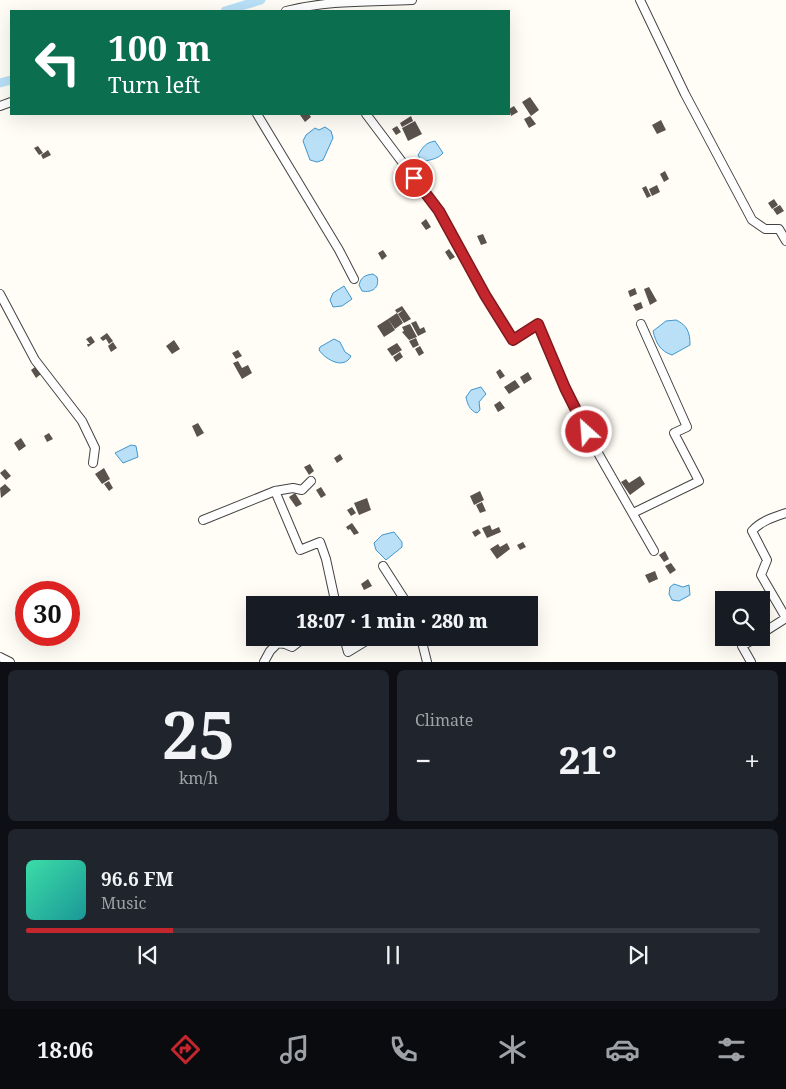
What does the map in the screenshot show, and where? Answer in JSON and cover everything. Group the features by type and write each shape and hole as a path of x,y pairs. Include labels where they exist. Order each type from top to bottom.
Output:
{"street":[{"path":"294,10 311,8 331,2 412,0"},
{"path":"640,0 685,94 752,220 765,228 779,230 786,242"},
{"path":"258,115 335,243 354,279"},
{"path":"367,115 439,211 485,295 513,340 538,324 565,388 594,446 654,551"},
{"path":"0,294 35,360 82,422 96,448 93,464"},
{"path":"633,512 699,481 674,433 687,427 641,324"},
{"path":"203,520 275,492 293,488 302,490 311,481"},
{"path":"275,492 300,550 320,542 326,559 334,596"},
{"path":"770,628 786,618 761,574 767,560 752,531 756,526 770,518 786,513"},
{"path":"383,566 402,596"},
{"path":"264,662 275,646"},
{"path":"346,646 348,652 358,646"},
{"path":"423,646 427,662"},
{"path":"742,646 751,662"},
{"path":"0,657 10,662"}],"water":[{"path":"325,127 331,131 333,138 323,160 317,162 310,160 303,141 306,135 315,128 319,130"},
{"path":"435,141 443,153 433,159 421,161 418,155 421,150 427,144"},
{"path":"373,274 377,277 378,281 376,287 372,290 362,291 359,285 362,278"},
{"path":"344,286 352,299 342,306 333,307 330,300 333,293"},
{"path":"676,320 683,324 687,330 690,345 672,355 659,346 653,331 666,321"},
{"path":"334,339 340,342 345,352 351,356 348,360 340,363 335,362 319,350 320,347"},
{"path":"481,387 486,394 479,402 480,410 477,413 471,409 466,397 471,390"},
{"path":"131,445 136,446 138,457 123,463 115,453"},
{"path":"394,532 402,542 402,547 386,560 376,550 374,543 382,535"},
{"path":"674,584 683,587 689,585 690,595 679,601 672,600 669,594 670,587"}],"building":[{"path":"530,97 539,110 531,116 522,102"},
{"path":"514,106 518,112 511,116 510,108"},
{"path":"300,115 310,115 311,117 305,122"},
{"path":"411,116 413,121 402,127 400,123"},
{"path":"530,116 536,124 529,128 524,119"},
{"path":"661,120 666,130 657,134 652,125"},
{"path":"415,121 422,134 408,141 402,128"},
{"path":"397,126 401,132 396,135 392,129"},
{"path":"38,146 43,153 39,155 34,148"},
{"path":"48,150 51,155 43,159 41,155"},
{"path":"665,171 669,179 664,182 660,174"},
{"path":"657,185 660,192 652,196 649,189"},
{"path":"646,186 651,196 647,198 642,188"},
{"path":"774,199 778,205 772,209 768,203"},
{"path":"780,205 784,211 777,215 773,209"},
{"path":"426,219 431,227 426,230 421,223"},
{"path":"483,234 487,243 481,245 477,236"},
{"path":"449,249 455,257 450,260 445,252"},
{"path":"383,250 387,256 382,260 378,253"},
{"path":"649,287 657,301 650,305 644,289"},
{"path":"635,288 637,294 630,297 628,291"},
{"path":"641,302 643,308 636,311 633,305"},
{"path":"402,306 411,319 404,323 398,314 403,310 397,313 395,310"},
{"path":"397,313 403,323 395,329 388,319"},
{"path":"388,319 395,330 384,337 377,326"},
{"path":"416,321 420,329 424,327 426,332 418,336 411,323"},
{"path":"410,324 417,337 409,340 402,332 404,331 402,327"},
{"path":"107,333 113,341 109,344 106,339 103,341 100,338"},
{"path":"91,336 95,342 88,347 87,344 90,344 86,339"},
{"path":"416,338 419,345 413,348 409,341"},
{"path":"174,340 180,349 172,354 166,346"},
{"path":"113,342 117,348 111,352 108,346"},
{"path":"397,343 402,350 392,356 387,349"},
{"path":"420,346 424,353 419,356 415,349"},
{"path":"238,350 242,356 236,359 232,353"},
{"path":"400,352 403,357 396,362 393,357"},
{"path":"238,361 242,368 248,365 252,373 242,379 233,363"},
{"path":"35,367 41,374 36,378 31,370"},
{"path":"500,369 505,376 500,379 496,372"},
{"path":"528,372 532,379 524,384 520,377"},
{"path":"515,380 520,387 509,394 504,387"},
{"path":"500,401 505,408 498,412 494,405"},
{"path":"198,423 204,433 197,437 192,426"},
{"path":"49,433 53,439 47,442 44,436"},
{"path":"21,438 26,446 19,451 14,443"},
{"path":"340,454 343,459 337,463 334,458"},
{"path":"310,464 314,471 309,475 304,467"},
{"path":"104,468 110,479 102,484 95,474"},
{"path":"5,469 11,476 6,480 0,473"},
{"path":"640,476 645,484 630,495 621,482 626,479 629,483"},
{"path":"109,481 113,488 109,491 104,484"},
{"path":"5,484 11,490 1,498 0,488"},
{"path":"321,487 326,495 321,498 316,490"},
{"path":"480,491 484,500 474,505 470,496"},
{"path":"295,493 302,504 296,507 289,497"},
{"path":"367,498 371,510 359,515 354,503"},
{"path":"482,502 486,511 480,513 476,505"},
{"path":"352,507 356,513 351,516 347,510"},
{"path":"352,523 359,533 354,535 350,529 348,530 346,527"},
{"path":"490,525 492,530 499,527 501,532 487,538 482,528"},
{"path":"478,529 481,533 475,537 472,532"},
{"path":"523,542 526,547 520,550 517,545"},
{"path":"507,543 510,549 497,559 490,549 498,544 500,547"},
{"path":"665,551 669,559 664,562 659,555"},
{"path":"671,563 676,570 670,574 665,566"},
{"path":"655,571 658,579 649,583 645,575"},
{"path":"368,579 372,586 364,590 361,584"}],"waterway":[{"path":"228,10 261,0"},
{"path":"0,83 10,80"}],"route":[{"path":"414,178 439,211 485,295 513,340 538,324 565,388 587,432"}]}
